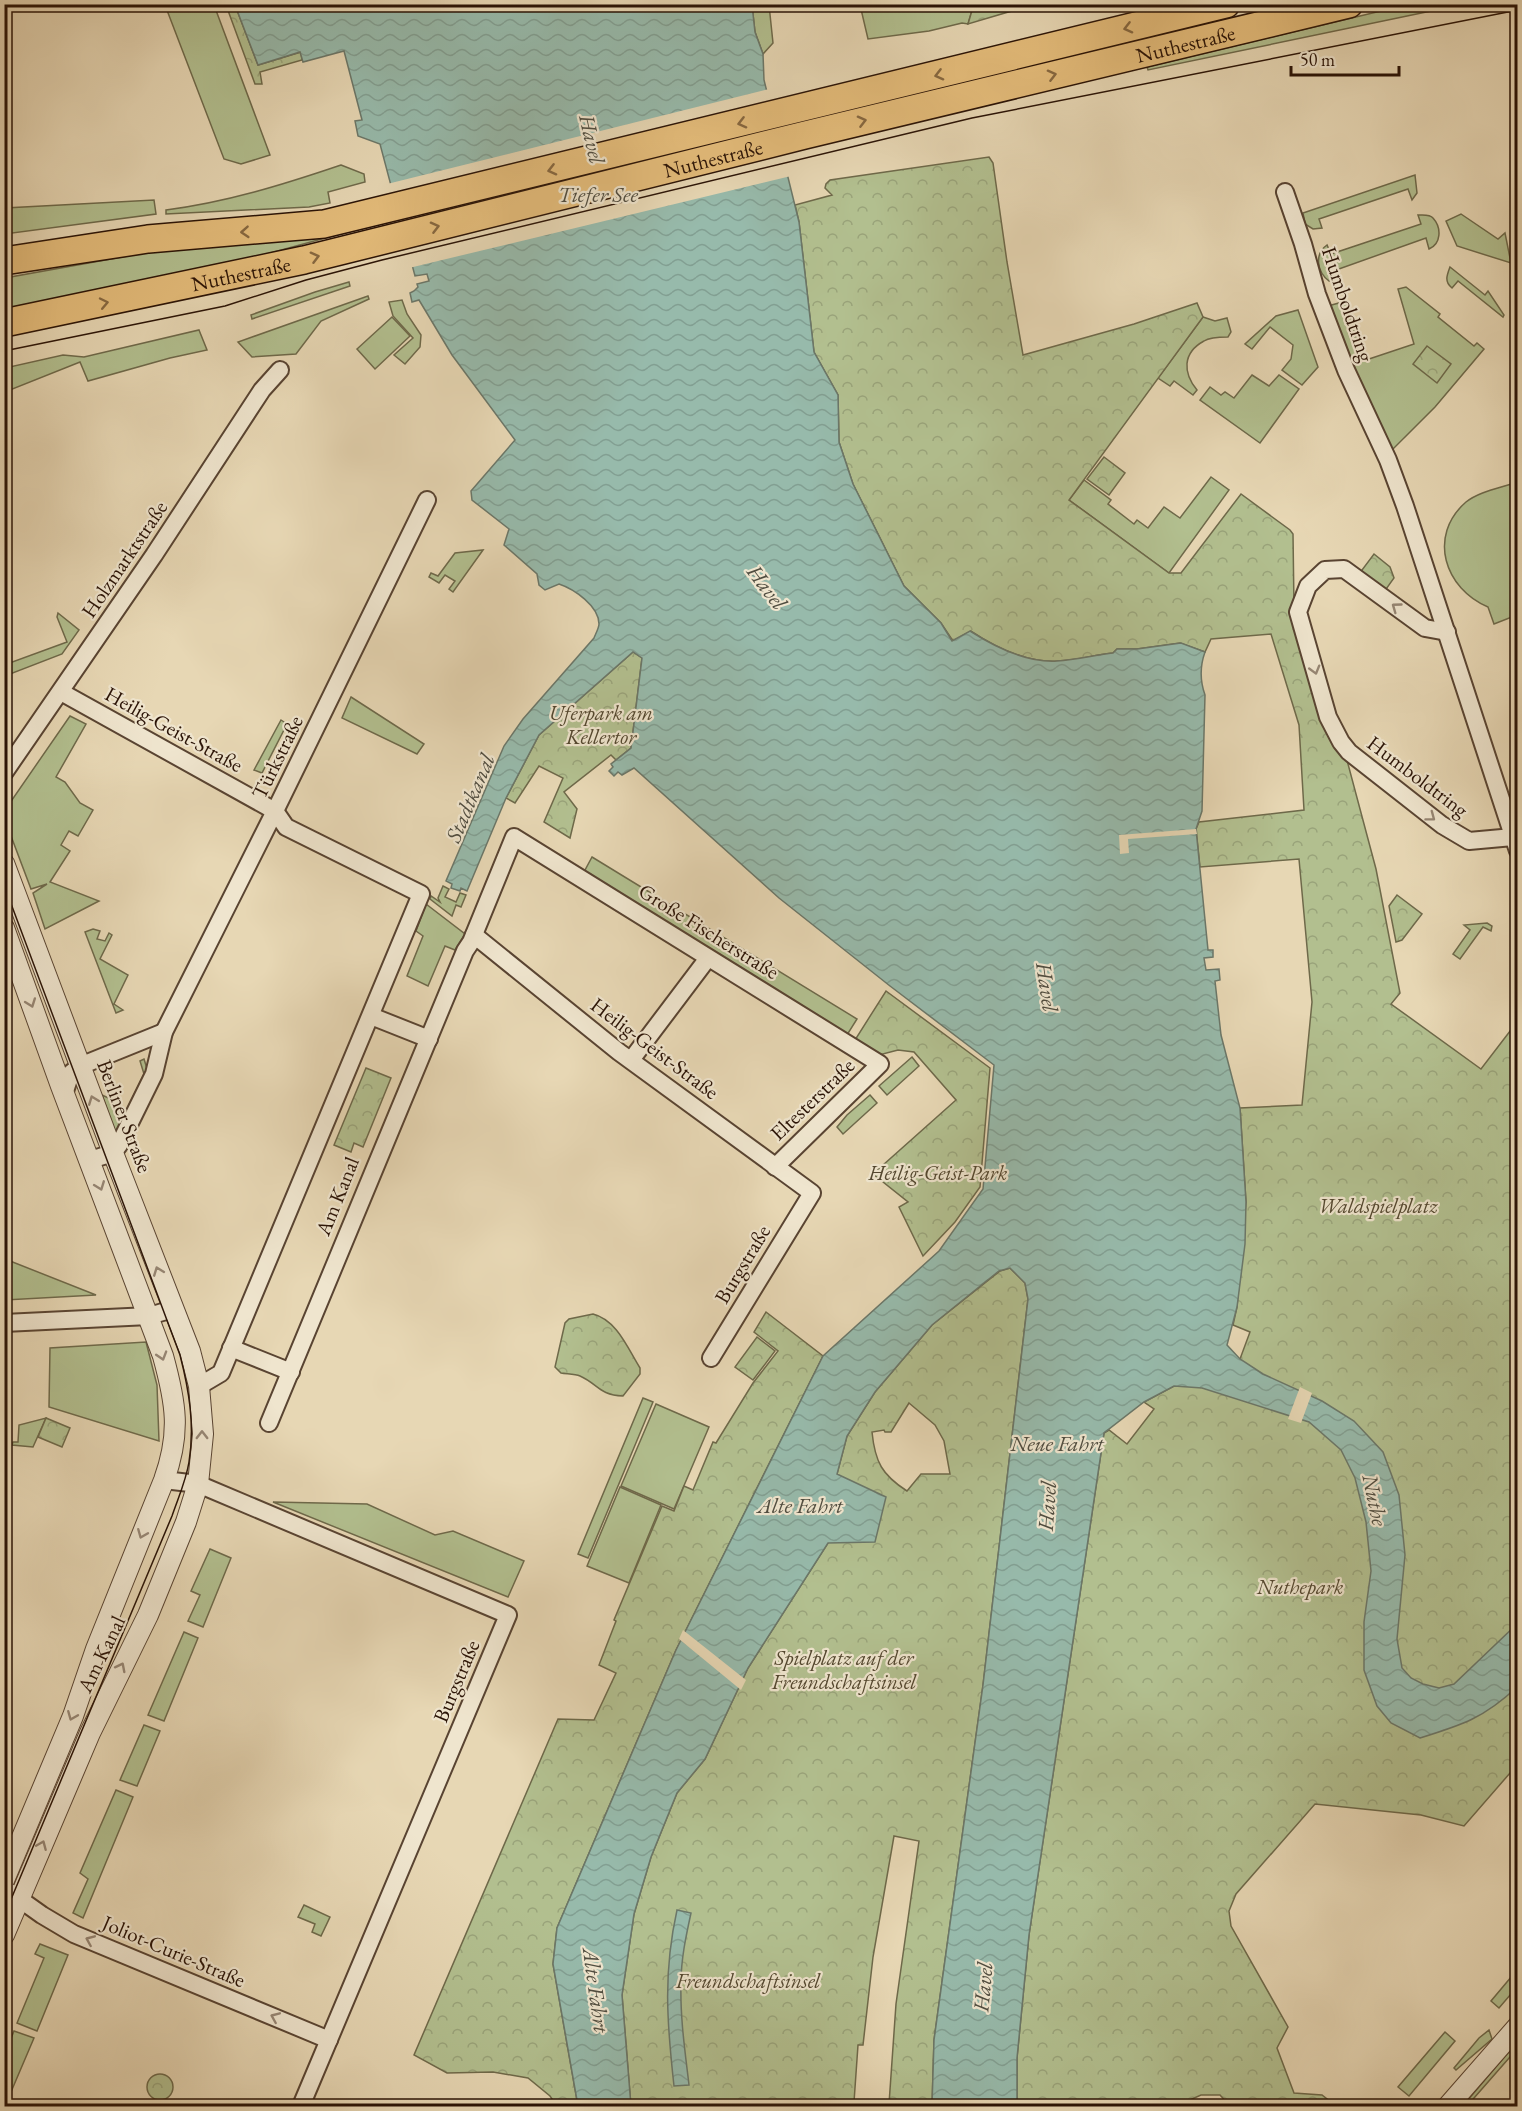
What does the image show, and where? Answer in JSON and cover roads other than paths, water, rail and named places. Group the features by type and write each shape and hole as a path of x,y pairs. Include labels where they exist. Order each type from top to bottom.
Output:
{"highway":[{"name":"Nuthestraße","path":"4,261 148,239 314,226 372,214 1226,4"},
{"name":"Nuthestraße","path":"4,324 293,262 1349,4"}],"street":[{"name":"Humboldtring","path":"1285,192 1317,294 1346,369 1392,469 1447,632 1515,844 1469,841 1442,825 1349,752 1328,717 1298,612 1308,586 1325,570 1344,569 1425,628 1447,632"},
{"name":"Holzmarktstraße","path":"4,773 61,692 262,390 280,370"},
{"name":"Türkstraße","path":"113,1153 154,1074 164,1032 275,812 427,500"},
{"name":"Heilig-Geist-Straße","path":"61,692 275,812 286,827 421,894"},
{"name":"Am Kanal","path":"269,1423 513,837"},
{"name":"Große Fischerstraße","path":"513,837 880,1064"},
{"name":"Berliner Straße","path":"4,863 190,1351 199,1386"},
{"name":"Am Kanal","path":"4,1935 9,1889 96,1648 171,1462 176,1435 174,1395 199,1386 221,1373 421,894"},
{"path":"4,928 64,1094 149,1316 174,1395"},
{"name":"Heilig-Geist-Straße","path":"474,935 631,1060 812,1193"},
{"path":"631,1060 708,958"},
{"path":"371,1016 429,1039"},
{"path":"64,1094 71,1072 80,1066 164,1032"},
{"name":"Eltesterstraße","path":"774,1167 880,1064"},
{"path":"90,1160 113,1153"},
{"name":"Burgstraße","path":"711,1358 812,1193"},
{"path":"4,1323 149,1316 173,1309"},
{"path":"231,1348 291,1372"},
{"name":"Am Kanal","path":"9,1889 148,1615 186,1522 198,1484 203,1434 199,1386"},
{"name":"Burgstraße","path":"164,1480 198,1484 508,1615 301,2106"},
{"name":"Joliot-Curie-Straße","path":"9,1889 74,1934 329,2040"},
{"path":"1448,2106 1518,2026"}],"water":[{"name":"Tiefer See","path":"235,5 752,5 755,32 763,54 764,80 799,222 814,352 838,395 839,442 853,484 904,586 941,623 952,641 970,631 990,643 1023,657 1046,661 1064,660 1113,653 1117,649 1137,649 1181,643 1205,652 1201,674 1205,695 1202,811 1196,829 1208,950 1213,950 1213,957 1204,958 1206,970 1219,969 1220,980 1215,981 1221,1035 1240,1108 1246,1202 1245,1244 1237,1307 1227,1345 1240,1359 1263,1374 1322,1401 1354,1421 1383,1452 1399,1495 1405,1555 1397,1639 1402,1668 1411,1678 1423,1684 1439,1688 1454,1684 1517,1624 1517,1687 1494,1706 1472,1719 1420,1738 1391,1723 1377,1706 1364,1670 1364,1622 1371,1571 1366,1522 1355,1478 1341,1450 1309,1422 1202,1388 1174,1386 1144,1402 1104,1433 1029,1935 1017,2058 1017,2106 932,2106 934,2040 983,1685 1028,1299 1025,1283 1010,1268 999,1271 932,1325 875,1392 847,1436 837,1474 886,1497 875,1542 828,1543 748,1668 705,1759 677,1793 651,1857 634,1914 622,1995 631,2106 578,2106 553,1964 557,1928 676,1650 823,1356 939,1251 983,1189 994,1065 779,898 634,768 622,775 618,772 614,776 609,771 613,767 611,764 631,748 642,658 633,652 539,735 506,798 467,891 461,888 460,891 451,888 452,884 446,881 504,746 523,719 594,638 599,626 598,617 585,599 572,590 559,584 545,590 539,585 537,574 504,545 509,529 472,500 471,491 515,440 452,355 419,300 412,302 410,293 418,287 417,284 429,281 427,274 415,276 380,144 358,136 355,121 362,120 344,51 303,62 300,52 258,65"},
{"path":"677,1910 691,1913 683,1956 681,1983 682,2021 689,2085 674,2086 668,1977"}],"tram line":[{"path":"4,351 225,306 306,280 382,260 972,118 1518,10"},
{"path":"4,885 180,1355 191,1421 188,1469 172,1516 4,1916"}],"water label":[{"name":"Havel","path":"592,139"},
{"name":"Havel","path":"767,587"},
{"name":"Stadtkanal","path":"470,798"},
{"name":"Havel","path":"1047,987"},
{"name":"Neue Fahrt","path":"1057,1443"},
{"name":"Nuthe","path":"1375,1500"},
{"name":"Alte Fahrt","path":"800,1505"},
{"name":"Havel","path":"1047,1506"},
{"name":"Havel","path":"983,1987"},
{"name":"Alte Fahrt","path":"596,1990"}],"park label":[{"name":"Uferpark am Kellertor","path":"601,724"},
{"name":"Heilig-Geist-Park","path":"938,1172"},
{"name":"Waldspielplatz","path":"1378,1205"},
{"name":"Nuthepark","path":"1300,1586"},
{"name":"Spielplatz auf der Freundschaftsinsel","path":"844,1669"},
{"name":"Freundschaftsinsel","path":"748,1980"}]}
